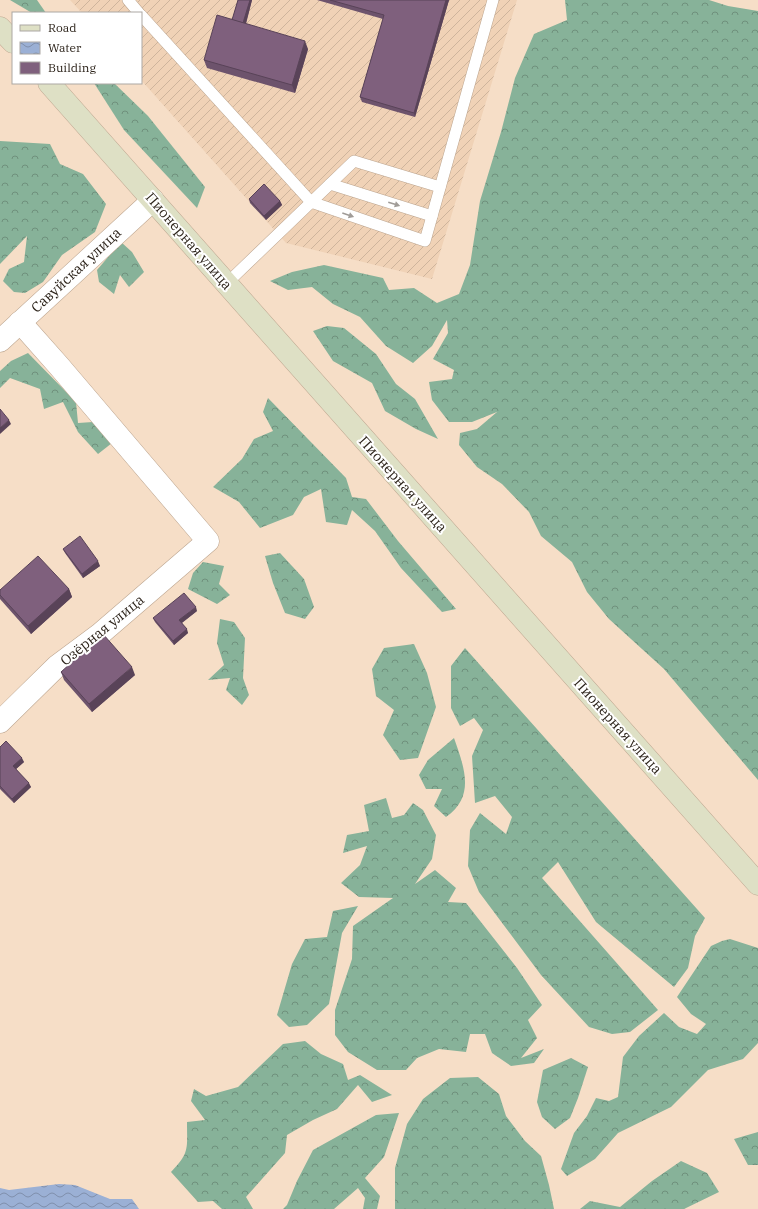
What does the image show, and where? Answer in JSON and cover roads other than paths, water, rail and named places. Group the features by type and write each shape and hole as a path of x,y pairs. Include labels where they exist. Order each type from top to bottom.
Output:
{"main road":[{"path":"0,28 12,41"},
{"name":"Пионерная улица","path":"50,84 758,884"}],"street":[{"name":"Савуйская улица","path":"0,341 153,200"},
{"name":"Озёрная улица","path":"0,722 57,666 100,634 208,541 20,322"}],"lane":[{"path":"128,0 138,12"},
{"path":"142,16 311,202 425,241 493,0"},
{"path":"226,284 354,161 440,186"},
{"path":"330,184 432,216"}],"water":[{"path":"59,1184 75,1185 110,1199 132,1199 139,1209 0,1209 0,1188 9,1190"}]}
